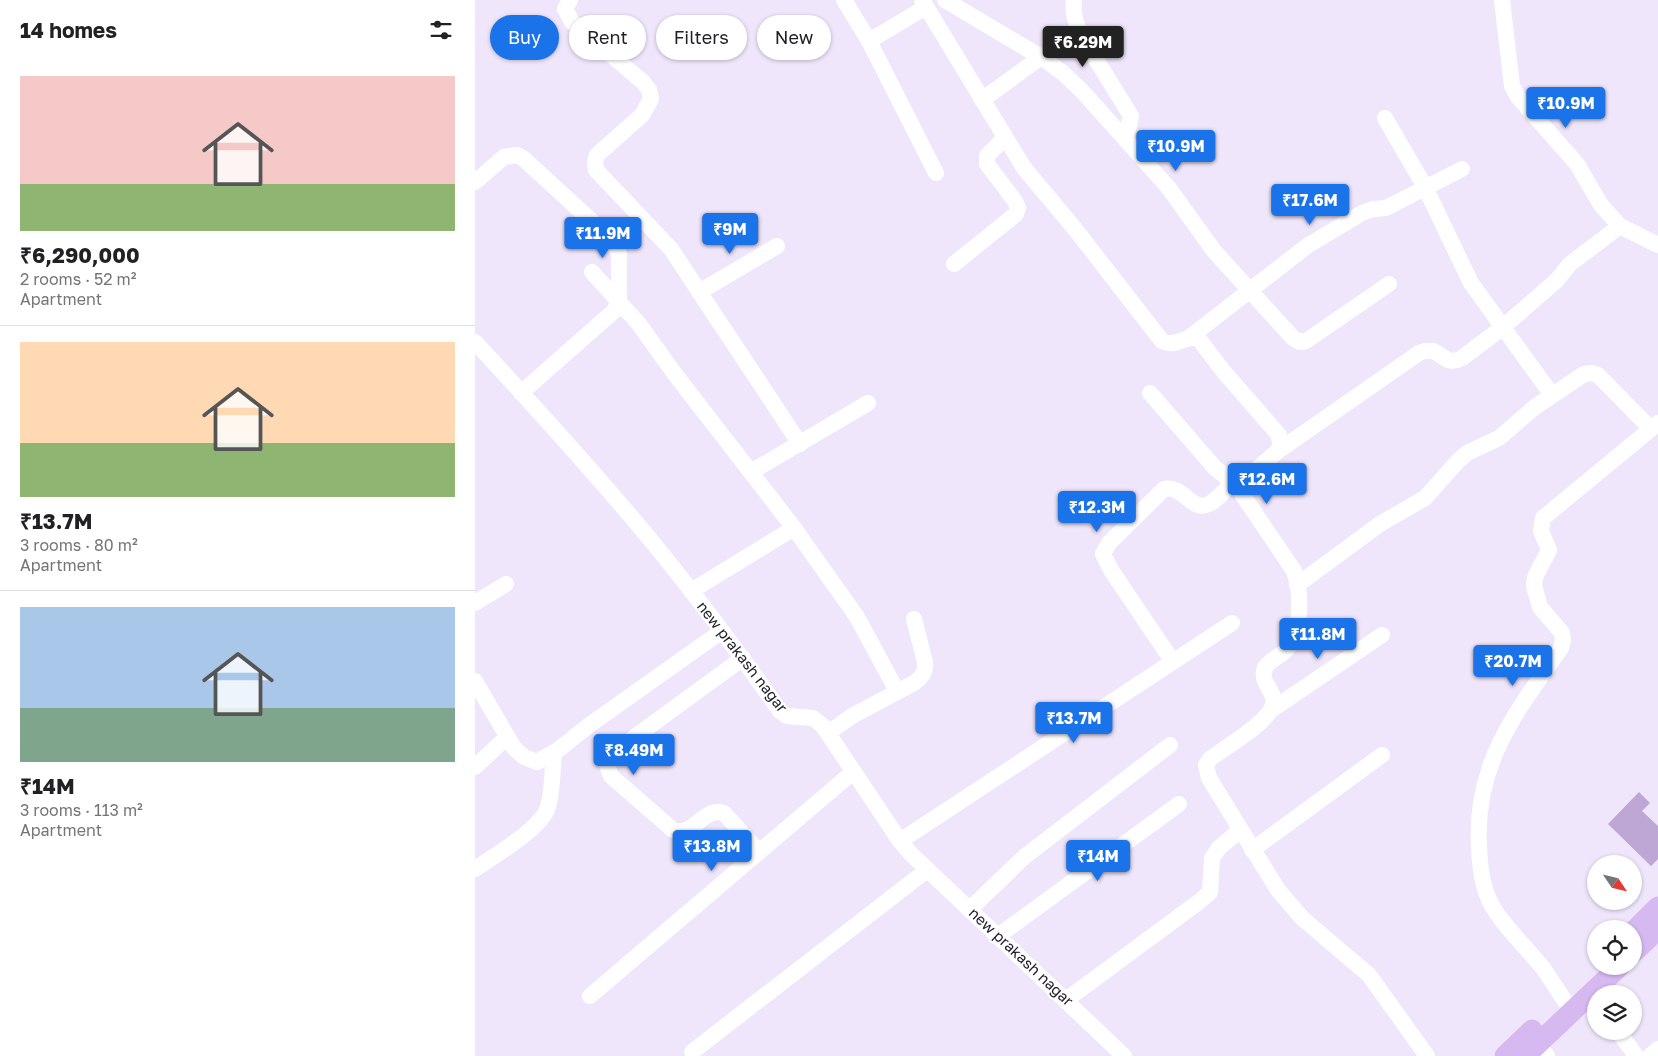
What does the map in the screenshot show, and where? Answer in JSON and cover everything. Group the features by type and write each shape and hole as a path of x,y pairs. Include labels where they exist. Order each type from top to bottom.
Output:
{"main road":[{"path":"1642,923 1658,907"},
{"path":"1642,944 1658,929"},
{"path":"1505,1056 1589,975"},
{"path":"1604,985 1612,975"},
{"path":"1536,1052 1587,1004"}],"street":[{"path":"844,0 869,41 936,173"},
{"path":"945,0 1041,57 1063,73 1082,91 1168,186 1214,252 1293,338 1300,342 1306,341 1389,284"},
{"path":"1075,0 1073,8 1075,21 1081,35 1131,116 1126,139"},
{"path":"1502,0 1512,86 1515,92 1526,109 1577,164 1601,204 1620,226 1658,245"},
{"path":"567,1 565,9 571,22 643,82 649,90 651,99 649,107 642,115 597,155 595,162 596,170 671,249 800,444"},
{"path":"869,41 924,3 1033,180 1075,229 1162,340 1168,344 1173,344 1190,337 1307,246 1362,213 1373,209 1385,208 1462,169"},
{"path":"982,100 1041,57"},
{"path":"1385,118 1425,187 1468,278 1552,396"},
{"path":"954,264 1016,214 1018,208 1015,201 987,164 987,156 1005,137"},
{"path":"475,182 504,158 517,155 524,159 610,238 617,246 619,254 619,302 614,311 521,393"},
{"path":"1173,662 1111,570 1103,554 1109,543 1164,489 1171,487 1193,502 1201,506 1207,506 1242,482 1278,451 1419,353 1428,350 1436,352 1442,357 1455,362 1503,327 1556,281 1570,264 1620,226"},
{"path":"699,292 777,246"},
{"path":"592,272 639,324 674,373 794,528 857,617 897,692"},
{"path":"1190,337 1198,338 1203,343 1224,372 1274,428 1279,436 1281,445 1278,451"},
{"name":"new prakash nagar","path":"475,342 634,521 743,658 780,711 787,716 813,718 828,733 900,841 927,870 1124,1056"},
{"path":"1297,585 1380,524 1425,498 1467,453 1499,438 1552,396 1584,374 1593,373 1598,375 1654,425 1543,518 1541,531 1549,550 1535,577 1534,586 1540,607 1562,633 1563,640 1561,648 1515,713 1488,769 1483,787 1478,841 1482,882 1487,896 1500,918 1543,968 1563,1000"},
{"path":"1150,393 1215,468 1236,485 1294,570 1298,604 1295,634 1292,643 1264,669 1265,684 1273,697 1274,703 1270,711"},
{"path":"751,472 868,403"},
{"path":"691,592 794,528"},
{"path":"475,603 506,584"},
{"path":"828,733 852,716 914,683 921,677 925,669 914,619"},
{"path":"900,841 1232,623"},
{"path":"475,681 514,748 524,757 537,762 554,753 588,726 722,631"},
{"path":"1382,635 1270,711 1257,725 1218,752 1206,765 1209,778 1278,890 1302,918 1369,976 1427,1056"},
{"path":"743,658 610,755 606,762 611,776 673,830 687,831 710,812 717,811 724,813 759,852"},
{"path":"475,766 507,737"},
{"path":"970,909 1024,857 1170,745"},
{"path":"475,869 512,844 545,815 549,806 554,753"},
{"path":"1252,850 1382,755"},
{"path":"590,996 853,772"},
{"path":"998,936 1179,804"},
{"path":"1066,1000 1210,892 1212,858 1219,848 1240,830"},
{"path":"692,1052 927,870"},
{"path":"1624,1040 1636,1056"},
{"path":"1649,1056 1658,1049"}],"building":[{"path":"1639,792 1650,803 1642,811 1658,826 1658,859 1651,866 1643,858 1643,855 1640,855 1608,824"}]}
